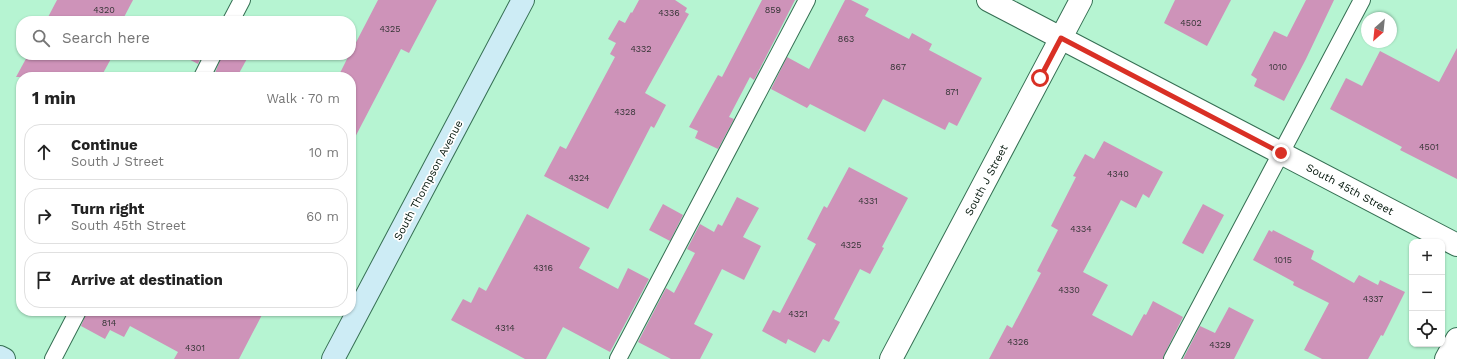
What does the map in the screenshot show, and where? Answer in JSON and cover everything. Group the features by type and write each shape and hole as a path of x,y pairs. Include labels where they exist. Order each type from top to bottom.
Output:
{"main road":[{"name":"South Thompson Avenue","path":"356,315 522,0"},
{"name":"South Thompson Avenue","path":"333,359 356,316"},
{"path":"0,357 4,359"}],"street":[{"name":"South 45th Street","path":"988,0 1457,245"},
{"name":"South J Street","path":"891,359 1081,0"},
{"path":"1446,359 1457,339"}],"lane":[{"path":"234,16 242,0"},
{"path":"618,359 807,0"},
{"path":"1172,359 1362,0"},
{"path":"204,72 210,60"},
{"path":"53,359 75,316"}],"building":[{"path":"57,0 133,0 125,16 49,16"},
{"path":"378,0 437,0 409,53 401,49 356,135 356,72 340,72 346,60 356,60 356,42"},
{"path":"639,0 675,0 687,8 685,12 689,14 645,93 666,105 654,128 651,126 608,209 544,176 560,146 566,149 615,57 610,54 616,43 608,39 619,20 625,23"},
{"path":"762,0 795,0 754,80 750,77 729,117 734,119 718,149 695,138 698,131 689,127 718,75 722,77"},
{"path":"845,0 851,0 869,9 865,16 909,39 912,33 932,44 929,50 982,78 957,126 949,122 945,130 883,99 865,132 810,104 807,108 771,89 787,57 809,69"},
{"path":"1175,0 1231,0 1207,46 1164,23"},
{"path":"1306,0 1334,0 1284,101 1254,86 1257,79 1251,75 1274,31 1287,37"},
{"path":"1457,48 1457,179 1400,150 1402,147 1330,109 1346,78 1362,86 1380,51 1439,82"},
{"path":"25,60 110,60 104,72 19,72"},
{"path":"190,60 200,60 198,64"},
{"path":"220,60 246,60 240,72 215,72"},
{"path":"1104,141 1163,172 1149,198 1143,194 1136,208 1121,200 1083,272 1108,285 1092,315 1132,336 1144,314 1146,315 1153,301 1183,317 1163,359 989,359 1007,325 1012,328 1041,273 1037,271 1058,230 1051,226 1076,177 1073,176 1085,154 1094,159"},
{"path":"849,167 908,198 882,247 884,248 870,274 860,269 834,319 840,322 829,342 823,339 815,353 788,339 786,344 762,331 773,310 780,313 816,244 807,239 824,206 827,208"},
{"path":"737,197 759,208 743,237 761,246 744,280 722,269 694,324 713,334 700,359 671,359 638,342 666,288 674,293 695,253 687,249 700,224 714,232 718,224 722,226"},
{"path":"663,204 683,215 670,241 649,230"},
{"path":"1203,204 1224,215 1203,254 1182,243"},
{"path":"527,214 590,248 579,268 618,289 628,268 649,279 610,352 563,327 546,359 525,359 451,320 463,299 471,303 479,287 486,291"},
{"path":"1269,230 1272,232 1273,230 1314,251 1311,259 1354,283 1359,275 1378,285 1380,280 1405,292 1383,336 1381,335 1368,359 1322,359 1304,350 1329,303 1293,285 1294,282 1253,260"},
{"path":"1229,307 1254,320 1234,359 1183,359 1200,326 1215,333"},
{"path":"85,316 261,316 239,359 174,359 178,352 130,326 124,337 110,330 105,339 81,326"}],"route":[{"path":"1040,78 1061,38 1281,153"}]}
